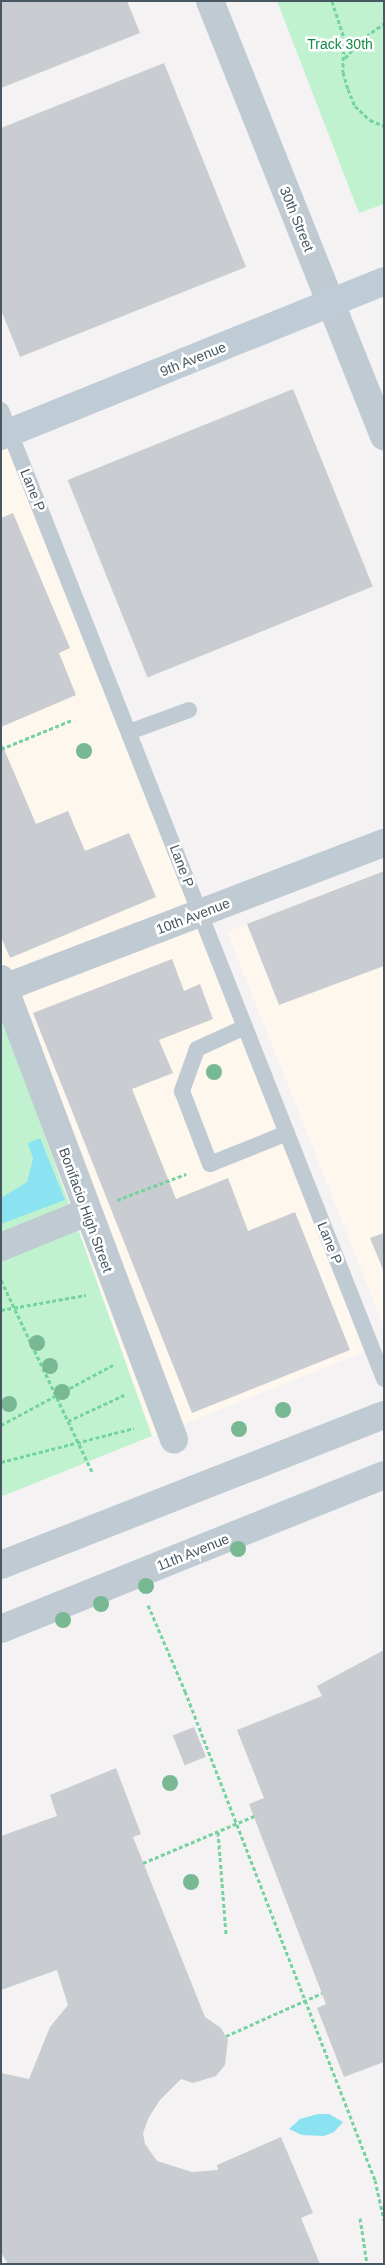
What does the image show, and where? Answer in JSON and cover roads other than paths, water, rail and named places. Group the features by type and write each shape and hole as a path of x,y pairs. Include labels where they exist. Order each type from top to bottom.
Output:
{"street":[{"name":"30th Street","path":"210,1 384,437"},
{"name":"9th Avenue","path":"4,426 384,282"},
{"name":"10th Avenue","path":"3,985 200,914 384,843"},
{"name":"Bonifacio High Street","path":"3,985 86,1212 170,1430"},
{"path":"1,1247 86,1212"},
{"path":"1,1565 384,1415"},
{"name":"11th Avenue","path":"1,1628 384,1475"}],"lane":[{"name":"Lane P","path":"4,426 129,732 384,1379"},
{"path":"129,732 189,710"},
{"path":"245,1027 197,1049 182,1091 210,1164 287,1133"}],"water":[{"path":"40,1138 65,1200 1,1224 1,1198 27,1182 33,1159 28,1143"},
{"path":"318,2114 329,2114 343,2122 334,2132 324,2136 302,2135 289,2129 300,2119"}],"park label":[{"name":"Track 30th","path":"340,44"}]}
